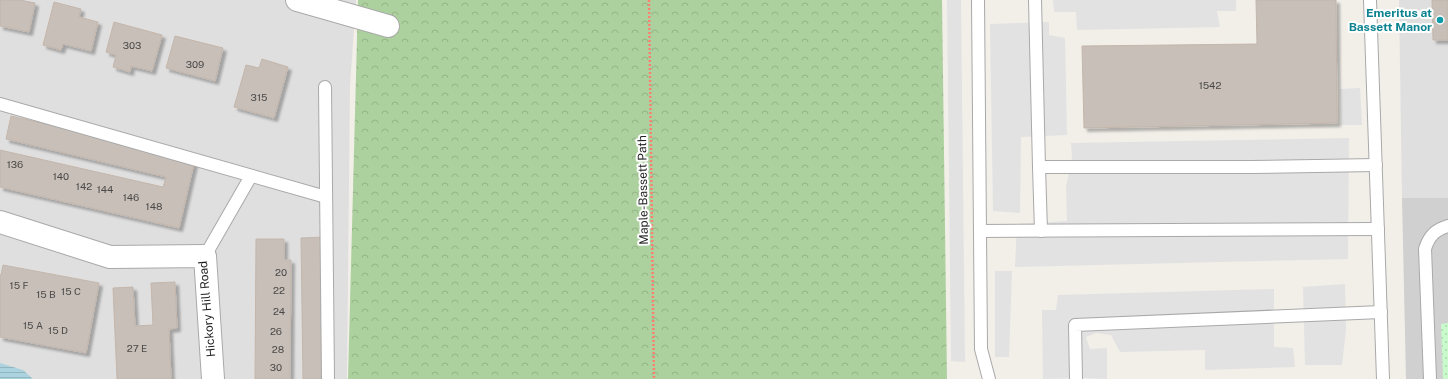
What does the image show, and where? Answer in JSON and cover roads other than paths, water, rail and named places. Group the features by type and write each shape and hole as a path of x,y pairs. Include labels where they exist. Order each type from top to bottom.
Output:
{"street":[{"path":"297,0 388,26"},
{"name":"Hickory Hill Road","path":"0,222 110,257 205,256 213,379"}],"lane":[{"path":"978,0 982,350 989,379"},
{"path":"1035,0 1041,231"},
{"path":"1370,0 1383,379"},
{"path":"325,87 328,379"},
{"path":"0,104 326,197"},
{"path":"1040,167 1251,167 1376,165"},
{"path":"205,256 251,176"},
{"path":"1430,379 1425,249 1432,234 1439,229 1448,226"},
{"path":"981,232 1378,229"},
{"path":"1076,379 1075,325 1381,312"}],"water":[{"path":"0,363 23,370 33,379 0,379"}],"place":[{"name":"Emeritus at Bassett Manor","path":"1440,20"}]}
